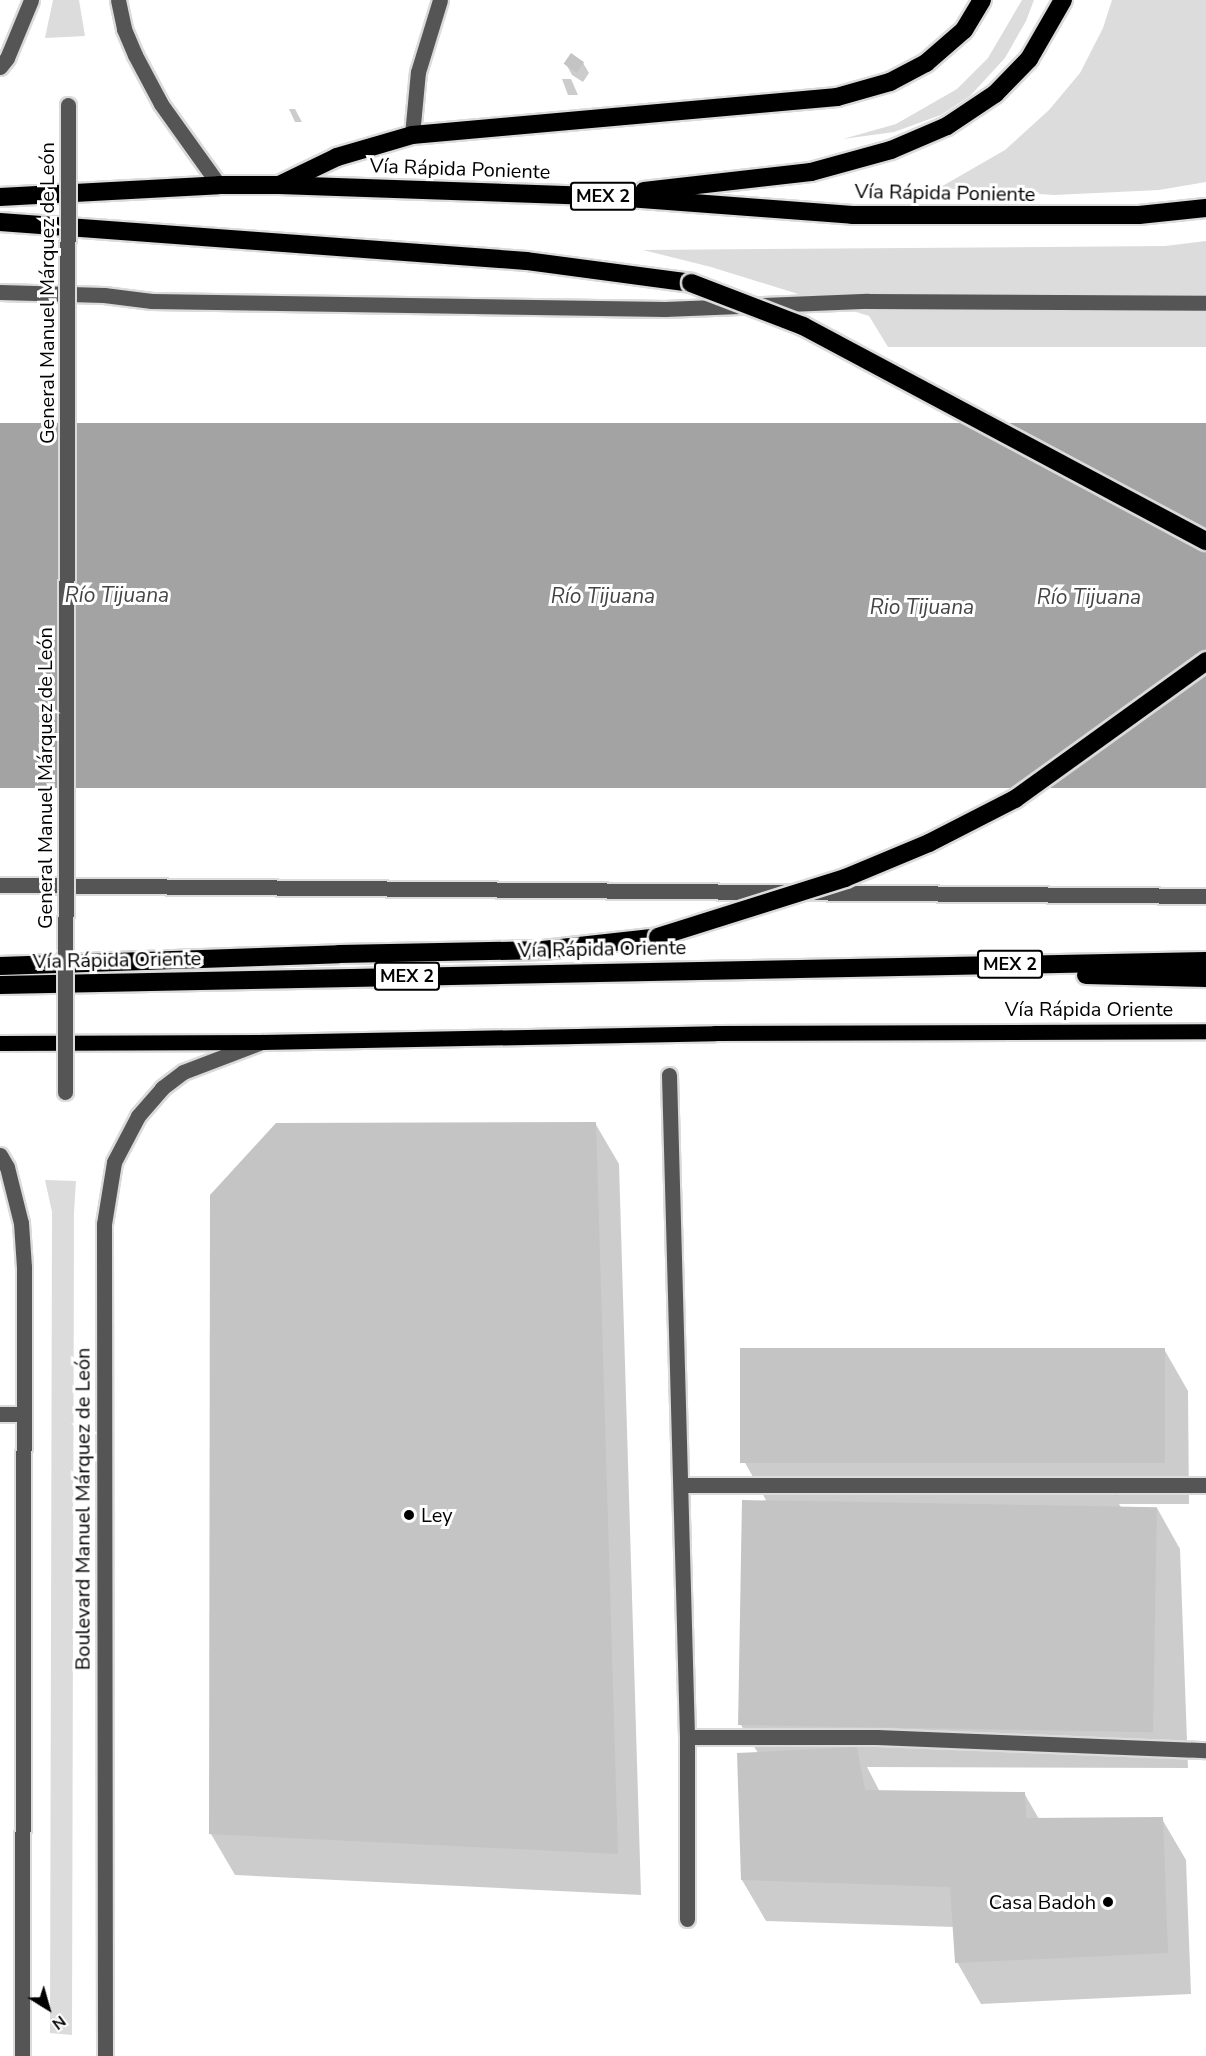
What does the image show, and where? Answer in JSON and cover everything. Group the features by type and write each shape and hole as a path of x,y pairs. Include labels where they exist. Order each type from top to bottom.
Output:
{"highway":[{"path":"279,185 338,157 412,135 837,98 890,82 926,63 964,30 982,0"},
{"path":"601,196 810,172 891,150 938,130 995,94 1029,59 1063,0"},
{"name":"Vía Rápida Poniente","path":"0,197 219,185 279,185 601,196 852,215 1117,216 1206,208"},
{"path":"0,222 527,261 691,284 803,326 1206,541"},
{"path":"0,966 339,954 543,950 658,937 845,878 929,843 1015,799 1206,661"},
{"name":"Vía Rápida Oriente","path":"0,985 814,967 1206,961"},
{"path":"814,967 1206,978"}],"main road":[{"name":"Vía Rápida Oriente","path":"0,1043 262,1042 715,1034 1206,1031"}],"street":[{"path":"0,67 7,58 31,0"},
{"path":"118,0 124,29 135,56 161,104 219,185"},
{"path":"412,135 418,72 440,0"},
{"name":"General Manuel Márquez de León","path":"65,1092 68,105"},
{"path":"0,292 104,294 152,301 665,309 868,301 1206,303"},
{"path":"0,885 1206,896"},
{"name":"Boulevard Manuel Márquez de León","path":"105,2056 104,1224 114,1162 138,1116 162,1088 183,1072 262,1042"},
{"path":"669,1075 687,1737 687,1919"},
{"path":"0,1155 7,1167 21,1223 24,1267 21,1414 22,2056"},
{"path":"0,1414 21,1414"},
{"path":"681,1485 1206,1485"},
{"path":"687,1737 877,1737 1206,1750"}],"shaded area":[{"path":"53,0 79,0 85,36 45,38"},
{"path":"1022,0 1034,0 1026,21 1005,58 970,96 941,115 894,132 843,139 896,124 957,89 988,58"},
{"path":"1112,0 1206,0 1206,182 1159,190 1055,195 939,188 1005,150 1049,110 1080,73 1103,28"},
{"path":"1206,241 1206,347 888,347 869,316 711,267 643,250 1165,246"},
{"path":"45,1180 76,1181 74,1213 72,2035 50,2033 52,1212"}],"water":[{"name":"Rio Tijuana","path":"0,423 1206,423 1206,788 0,788"}],"building":[{"path":"571,53 584,62 577,73 564,64"},
{"name":"Ley","path":"596,1122 618,1854 209,1834 210,1195 276,1123"},
{"path":"740,1348 1165,1348 1165,1463 740,1463"},
{"path":"1053,1480 1118,1490 1117,1496 1052,1486"},
{"path":"742,1500 1157,1507 1153,1732 738,1725"},
{"path":"857,1747 865,1790 1025,1792 1026,1818 1163,1817 1168,1953 955,1963 950,1887 741,1880 737,1753"}],"place":[{"name":"Ley","path":"409,1515"},
{"name":"Casa Badoh","path":"1108,1902"}],"water label":[{"name":"Río Tijuana","path":"117,595"},
{"name":"Río Tijuana","path":"603,596"},
{"name":"Río Tijuana","path":"1089,597"}]}
